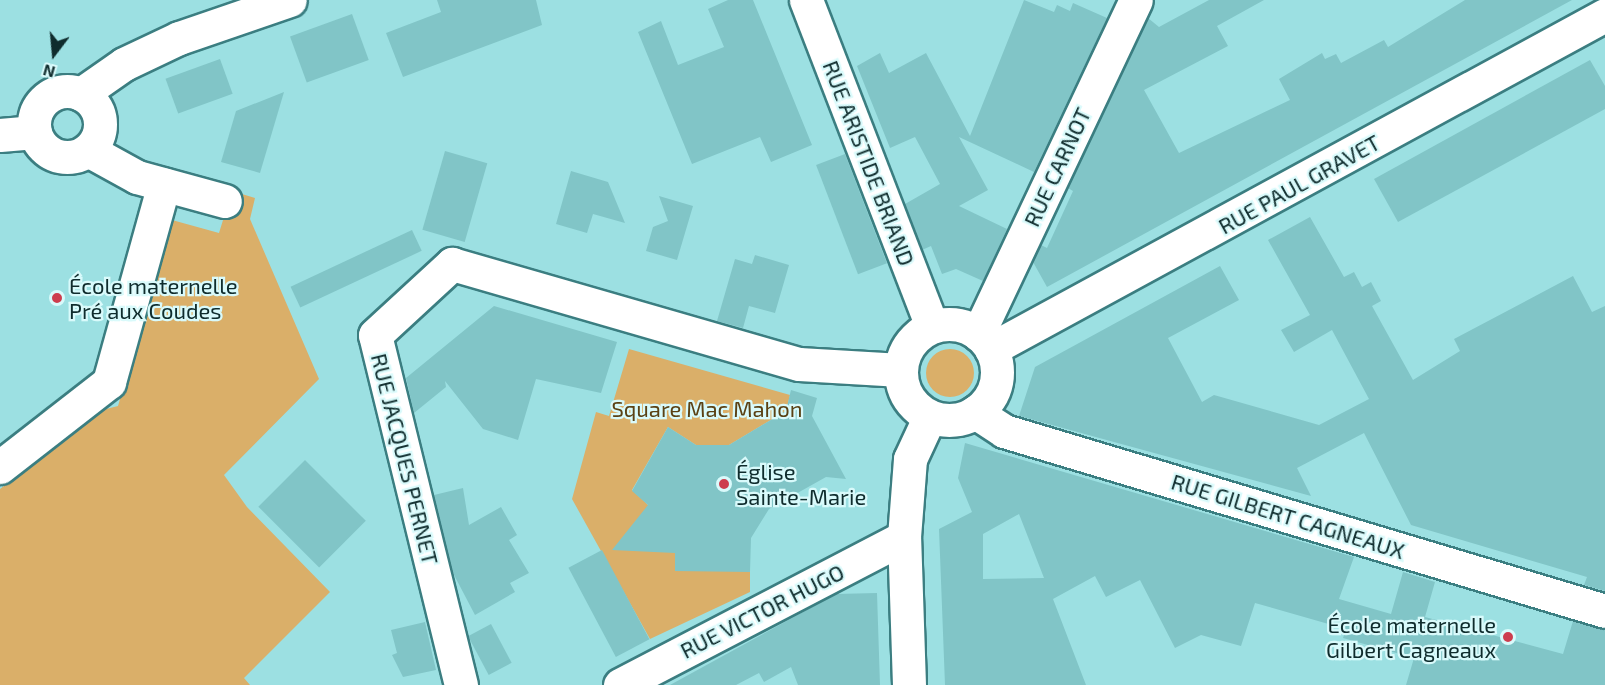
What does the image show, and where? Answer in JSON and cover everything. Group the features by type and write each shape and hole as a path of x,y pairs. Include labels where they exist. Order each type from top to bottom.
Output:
{"street":[{"path":"81,94 124,64 179,38 290,0"},
{"name":"RUE ARISTIDE BRIAND","path":"806,0 932,327"},
{"name":"RUE CARNOT","path":"985,342 1136,0"},
{"name":"RUE PAUL GRAVET","path":"985,342 1605,15"},
{"path":"66,91 81,94 92,102 99,120 97,139 88,150 63,157 45,149 34,132 41,104 66,91"},
{"path":"0,135 34,132"},
{"path":"88,150 137,177 225,201"},
{"path":"0,467 109,382 164,184"},
{"name":"RUE JACQUES PERNET","path":"461,685 375,335 452,264 799,364 901,370"},
{"path":"956,325 985,342 996,377 993,391 975,412 945,420 930,416 907,396 901,370 910,342 932,327 956,325"},
{"name":"RUE GILBERT CAGNEAUX","path":"975,412 1004,431 1605,611"},
{"path":"909,685 904,537 910,459 930,416"},
{"name":"RUE VICTOR HUGO","path":"620,685 904,537"}],"green space":[{"path":"232,191 255,198 250,219 319,379 224,475 247,507 330,592 244,678 250,685 0,685 0,489 102,410 118,406 172,220 219,233"},
{"name":"Square Mac Mahon","path":"629,349 790,395 786,411 729,445 696,445 668,427 632,490 648,505 675,553 750,572 750,592 650,639 572,499 596,412 609,416"},
{"path":"950,349 967,356 974,373 967,390 950,397 933,390 926,373 933,356"}],"building":[{"path":"437,0 536,0 542,25 403,77 386,33 441,12"},
{"path":"728,0 753,0 812,145 771,162 760,137 692,164 638,32 661,21 678,65 724,47 708,9"},
{"path":"1024,0 1054,12 1057,5 1070,11 1073,3 1107,18 1034,172 959,137 988,190 959,206 1007,229 983,281 956,269 942,274 931,246 922,250 905,204 940,184 915,137 890,148 857,66 880,53 889,73 926,53 970,136"},
{"path":"1209,0 1264,0 1217,26 1228,46 1144,90 1179,153 1290,100 1279,79 1322,53 1325,59 1336,54 1341,63 1384,40 1388,47 1465,0 1572,0 1047,287 1033,262 1041,245 1047,248 1073,191 1068,188 1148,18 1159,27"},
{"path":"352,14 369,60 307,83 290,37"},
{"path":"220,59 233,94 178,114 165,79"},
{"path":"1590,60 1605,86 1605,109 1398,222 1374,179"},
{"path":"284,92 260,173 221,162 236,111"},
{"path":"445,151 487,163 465,242 422,230"},
{"path":"845,154 887,263 858,274 816,165"},
{"path":"571,171 608,182 625,223 593,214 587,233 556,224"},
{"path":"659,196 693,206 677,260 646,251 653,227 668,221"},
{"path":"1310,217 1344,277 1354,272 1362,287 1371,282 1381,301 1372,306 1413,380 1460,351 1454,339 1573,276 1592,312 1605,306 1605,591 1584,585 1587,577 1411,525 1364,433 1297,468 1311,496 1019,416 1035,367 1220,266 1239,300 1168,338 1202,402 1214,395 1319,425 1369,399 1332,330 1294,352 1281,330 1310,315 1268,240"},
{"path":"412,230 422,251 300,307 291,287"},
{"path":"755,255 789,265 775,313 749,306 743,328 717,321 735,259 752,264"},
{"path":"494,306 617,342 601,393 536,379 518,440 483,429 445,381 446,387 414,413 406,378"},
{"name":"Église Sainte-Marie","path":"791,390 817,398 812,416 846,479 826,477 769,509 751,538 750,572 675,571 675,553 612,550 648,505 632,491 668,427 696,445 729,445 786,411"},
{"path":"965,443 1354,557 1339,599 1391,614 1403,572 1435,582 1425,617 1563,654 1573,621 1605,629 1605,685 1406,685 1414,658 1343,638 1346,629 1255,603 1241,646 1201,635 1175,648 1140,580 1106,597 1095,576 1053,599 1086,685 945,685 939,529 972,512 958,478","holes":["1019,514 1044,578 983,579 983,534"]},
{"path":"305,460 366,521 319,567 258,507"},
{"path":"463,488 469,525 501,507 517,535 509,540 529,573 510,583 515,592 475,615 453,573 434,495"},
{"path":"602,550 649,639 616,657 568,568"},
{"path":"877,593 880,685 798,685 791,667 764,682 759,673 736,685 670,685 836,594"},
{"path":"425,622 436,670 403,677 392,655 397,653 391,630"},
{"path":"491,624 512,663 489,675 468,636"}],"place":[{"name":"École maternelle Pré aux Coudes","path":"57,298"},
{"name":"Église Sainte-Marie","path":"724,484"},
{"name":"École maternelle Gilbert Cagneaux","path":"1508,637"}]}
